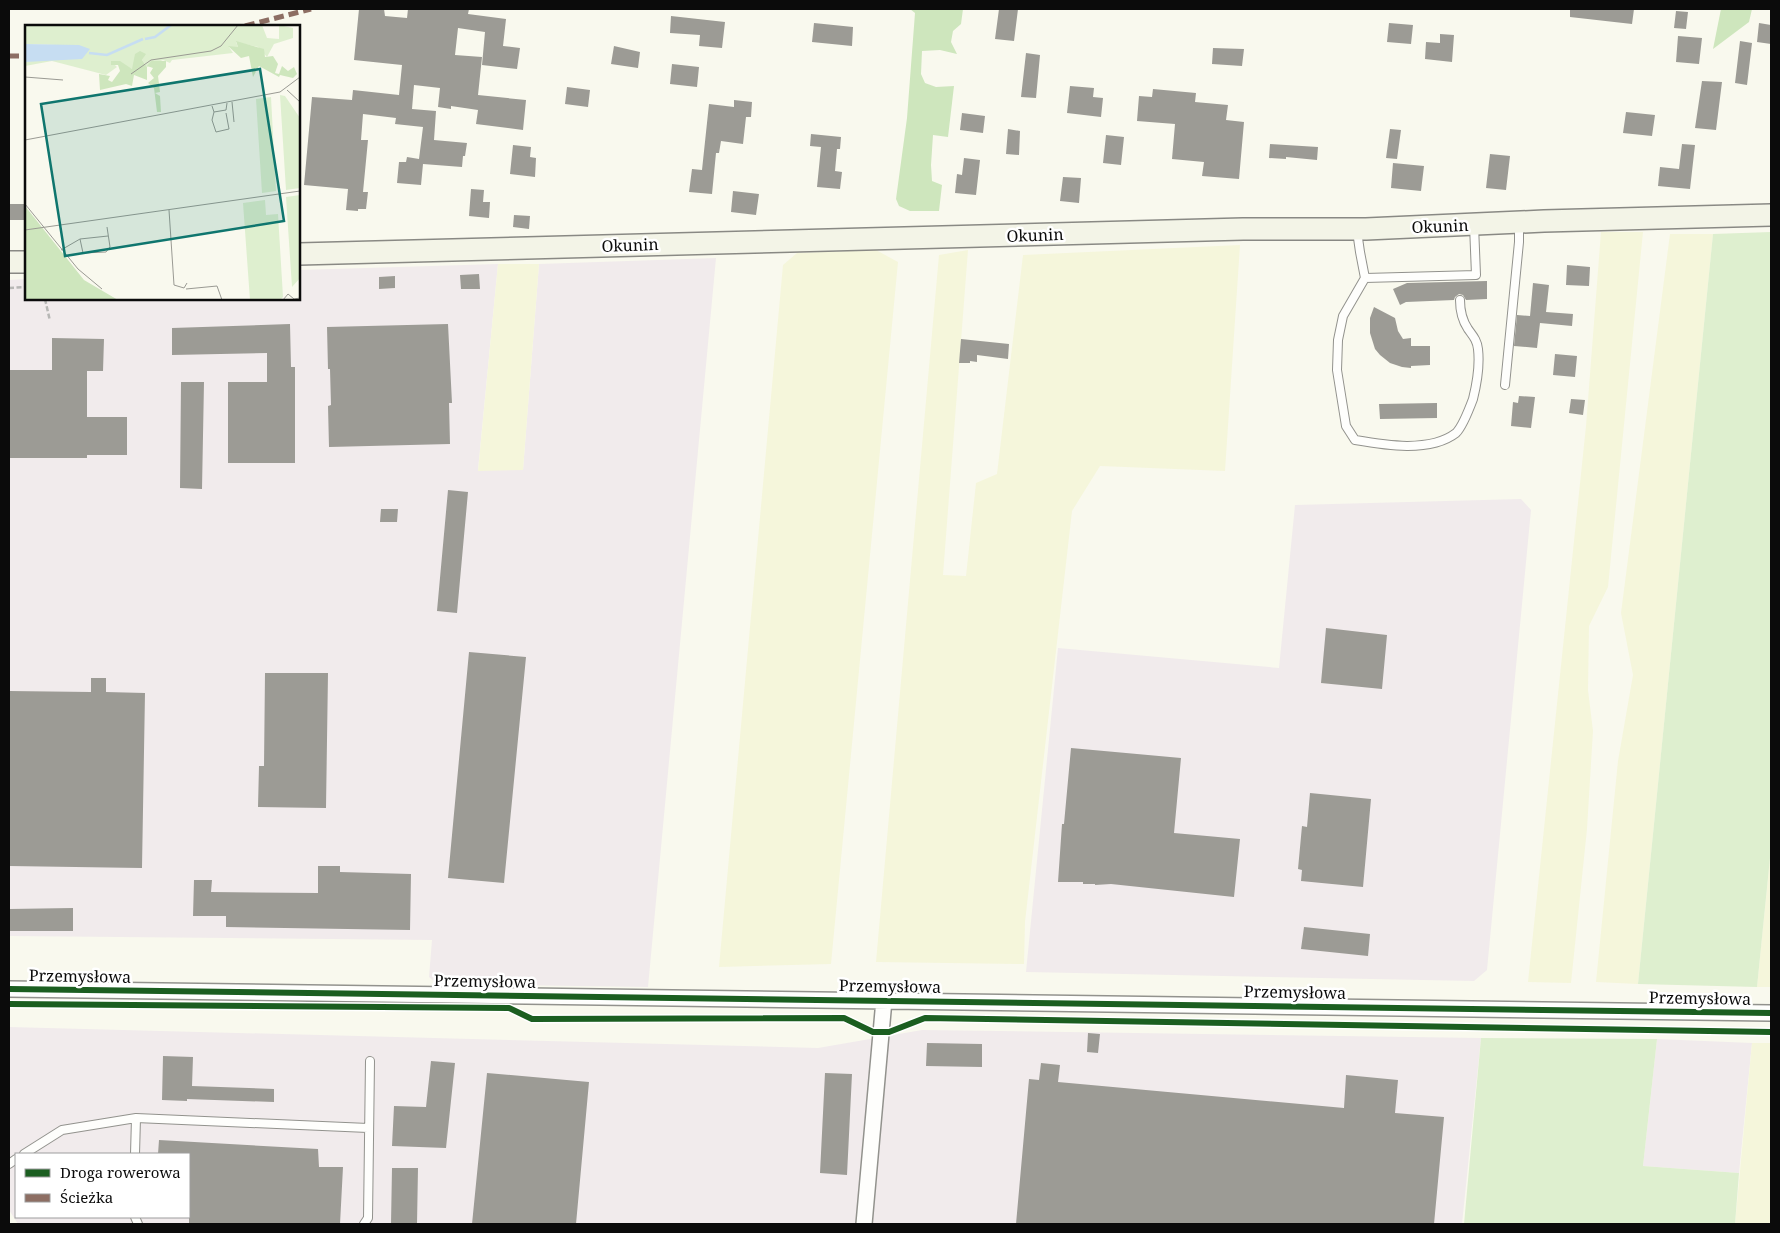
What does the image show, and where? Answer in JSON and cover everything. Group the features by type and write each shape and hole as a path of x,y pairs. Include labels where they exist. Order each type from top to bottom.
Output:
{"main road":[{"name":"Okunin","path":"300,254 1244,229 1357,229 1519,222 1771,215"},
{"path":"9,262 25,262"}],"street":[{"name":"Przemysłowa","path":"9,989 1771,1013"},
{"name":"Przemysłowa","path":"864,1224 884,1000"}],"lane":[{"path":"1505,386 1519,242 1519,222"},
{"path":"1365,278 1459,279 1476,275 1474,224"},
{"path":"1357,229 1365,278 1343,316 1338,340 1337,370 1346,426 1355,440 1406,446 1435,443 1457,432 1470,407 1478,380 1476,338 1468,330 1461,315 1460,300"},
{"path":"364,1224 368,1218 370,1061"},
{"path":"26,1153 62,1130 136,1118 368,1128"},
{"path":"134,1153 136,1118"}],"path":[{"path":"9,288 25,287"},
{"path":"45,300 50,321"}],"shaded area":[{"path":"716,258 648,987 437,984 429,977 432,940 9,936 9,280 25,279 25,300 300,300 300,270 498,264 478,470 523,470 539,264"},
{"path":"1521,499 1531,510 1487,970 1474,981 1026,972 1058,648 1279,668 1295,505"},
{"path":"9,1027 818,1048 922,1030 1481,1038 1462,1224 18,1224 9,1210"},
{"path":"1657,1039 1752,1043 1739,1173 1643,1166"}],"green space":[{"path":"910,9 963,9 961,24 953,31 951,42 957,54 940,50 922,51 921,74 925,83 936,87 954,86 948,137 933,135 932,181 942,185 939,211 910,211 899,206 896,199 907,118 915,13"},
{"path":"1721,9 1752,9 1749,22 1713,49"},
{"path":"1601,232 1643,232 1608,587 1589,626 1588,690 1593,731 1587,829 1571,983 1528,982 1586,426"},
{"path":"1771,232 1771,848 1757,987 1638,984 1713,234"},
{"path":"1670,234 1713,234 1638,984 1596,982 1618,761 1633,675 1621,613"},
{"path":"1240,245 1225,471 1100,466 1072,511 1025,922 1024,964 876,962 939,255 968,250 943,575 966,576 976,483 997,474 1023,255"},
{"path":"876,250 898,262 831,964 719,967 783,265 797,253"},
{"path":"498,264 539,264 523,470 478,471"},
{"path":"1771,848 1771,987 1757,987"},
{"path":"1481,1038 1657,1039 1643,1166 1739,1173 1735,1224 1464,1224"},
{"path":"1752,1043 1771,1043 1771,1224 1735,1224"}],"building":[{"path":"359,9 384,9 385,16 407,18 408,9 469,9 468,14 506,19 503,46 520,48 517,69 482,65 485,32 458,28 455,55 482,57 478,95 526,100 523,130 476,124 478,110 451,106 451,109 438,107 440,88 414,85 412,109 436,111 434,140 467,143 462,167 423,164 421,185 397,183 399,162 406,162 407,157 419,159 423,127 395,124 396,118 363,114 361,140 368,140 363,192 368,192 366,209 358,209 358,211 346,210 348,189 304,185 312,97 352,100 353,90 399,95 402,65 354,60"},
{"path":"999,9 1018,9 1014,41 995,39"},
{"path":"1570,9 1634,9 1632,24 1570,17"},
{"path":"1676,11 1688,12 1686,29 1674,28"},
{"path":"671,16 725,22 722,48 699,46 700,35 670,33"},
{"path":"814,23 853,27 852,46 812,42"},
{"path":"1389,23 1413,25 1411,44 1387,42"},
{"path":"1759,23 1771,25 1771,44 1757,42"},
{"path":"1440,34 1454,35 1452,62 1425,59 1426,42 1440,43"},
{"path":"1678,36 1702,38 1699,64 1676,62"},
{"path":"1740,41 1752,43 1747,85 1735,83"},
{"path":"614,46 640,52 638,68 611,64"},
{"path":"1213,48 1244,49 1242,66 1212,64"},
{"path":"1026,53 1040,55 1036,98 1021,97"},
{"path":"672,64 699,67 697,87 670,84"},
{"path":"1702,81 1722,82 1716,130 1695,128"},
{"path":"1070,86 1094,88 1093,97 1103,98 1101,117 1067,113"},
{"path":"567,87 590,90 588,107 565,104"},
{"path":"1153,89 1196,93 1195,102 1228,105 1226,120 1244,122 1239,179 1202,176 1204,162 1172,159 1175,124 1137,121 1139,96 1152,97"},
{"path":"734,100 752,102 751,117 746,117 743,144 721,141 719,153 716,153 712,194 689,192 692,169 702,170 709,104 734,107"},
{"path":"1626,112 1655,115 1652,136 1623,133"},
{"path":"962,113 985,116 983,133 960,130"},
{"path":"1008,129 1020,131 1019,155 1006,154"},
{"path":"1390,129 1401,130 1397,159 1386,158"},
{"path":"811,134 841,137 840,149 837,149 835,171 842,172 840,189 817,187 821,147 810,146"},
{"path":"1106,135 1124,137 1121,165 1103,163"},
{"path":"1270,144 1318,147 1317,160 1286,157 1286,159 1269,158"},
{"path":"1682,144 1695,145 1690,189 1658,186 1660,167 1679,169"},
{"path":"513,145 531,147 530,157 536,158 535,177 510,174"},
{"path":"1490,154 1510,156 1506,190 1486,188"},
{"path":"964,158 980,160 976,195 955,193 957,174 962,175"},
{"path":"1393,163 1424,166 1421,191 1391,188"},
{"path":"1063,177 1081,178 1079,203 1060,201"},
{"path":"471,189 484,190 483,202 490,202 489,218 469,216"},
{"path":"733,191 759,194 756,215 731,212"},
{"path":"9,204 25,204 25,220 9,220"},
{"path":"514,215 530,216 529,229 513,227"},
{"path":"1567,265 1590,267 1589,286 1566,285"},
{"path":"479,274 480,289 461,289 460,275"},
{"path":"395,276 395,288 379,289 379,277"},
{"path":"1487,281 1487,299 1466,300 1463,295 1459,294 1454,300 1406,302 1400,305 1393,289 1407,283"},
{"path":"1533,283 1549,285 1546,312 1573,314 1572,326 1540,323 1537,348 1514,346 1517,315 1530,316"},
{"path":"1374,307 1395,318 1398,331 1403,339 1411,338 1411,346 1430,346 1430,365 1411,366 1411,368 1402,367 1390,363 1380,355 1375,349 1370,333 1370,318"},
{"path":"290,324 291,367 295,367 295,463 228,463 228,382 267,382 267,353 172,355 172,328"},
{"path":"448,324 452,403 449,403 450,444 329,447 328,406 331,405 327,327"},
{"path":"52,338 104,339 103,371 87,371 87,417 127,417 127,455 87,455 87,458 9,458 9,370 52,370"},
{"path":"961,339 1009,344 1008,359 977,355 977,362 959,363"},
{"path":"1555,354 1577,356 1575,377 1553,375"},
{"path":"181,382 204,382 202,489 180,488"},
{"path":"1519,396 1535,397 1531,428 1511,426 1513,402 1518,403"},
{"path":"1571,399 1585,400 1583,415 1569,413"},
{"path":"1437,403 1437,418 1380,419 1379,404"},
{"path":"448,490 468,492 457,613 437,611"},
{"path":"381,509 398,509 397,522 380,522"},
{"path":"1326,628 1387,635 1382,689 1321,683"},
{"path":"469,652 526,657 504,883 448,878"},
{"path":"265,673 328,673 326,808 258,807 259,766 264,766"},
{"path":"91,678 106,678 106,692 145,693 142,868 9,866 9,691 91,692"},
{"path":"1071,748 1181,758 1174,833 1240,839 1234,897 1111,884 1095,885 1083,884 1083,882 1058,882 1062,824 1064,824"},
{"path":"1310,793 1371,799 1363,887 1301,881 1302,870 1298,869 1302,826 1307,827"},
{"path":"318,866 340,866 340,872 411,874 410,930 226,927 226,916 193,916 194,880 212,880 211,892 318,893"},
{"path":"73,908 73,931 9,931 9,909"},
{"path":"1304,927 1370,934 1368,956 1301,949"},
{"path":"1088,1033 1100,1034 1098,1053 1087,1052"},
{"path":"927,1043 982,1044 982,1067 926,1066"},
{"path":"163,1056 193,1057 192,1086 274,1089 274,1102 162,1100"},
{"path":"431,1061 455,1063 446,1148 392,1146 394,1106 426,1107"},
{"path":"1041,1063 1060,1065 1058,1082 1344,1108 1346,1075 1398,1080 1395,1113 1444,1117 1434,1224 1016,1224 1029,1079 1039,1080"},
{"path":"487,1073 589,1082 576,1224 472,1224"},
{"path":"825,1073 852,1074 847,1175 820,1173"},
{"path":"159,1140 318,1149 319,1167 343,1167 340,1224 189,1224 190,1153 158,1153"},
{"path":"392,1168 418,1168 417,1224 391,1224"}],"marked path":[{"path":"249,25 311,9"},
{"path":"9,56 25,56"}],"cycle path":[{"path":"9,989 1771,1013"},
{"path":"9,1004 509,1008 532,1019 844,1018 873,1032 889,1032 925,1018 1771,1032"}]}
